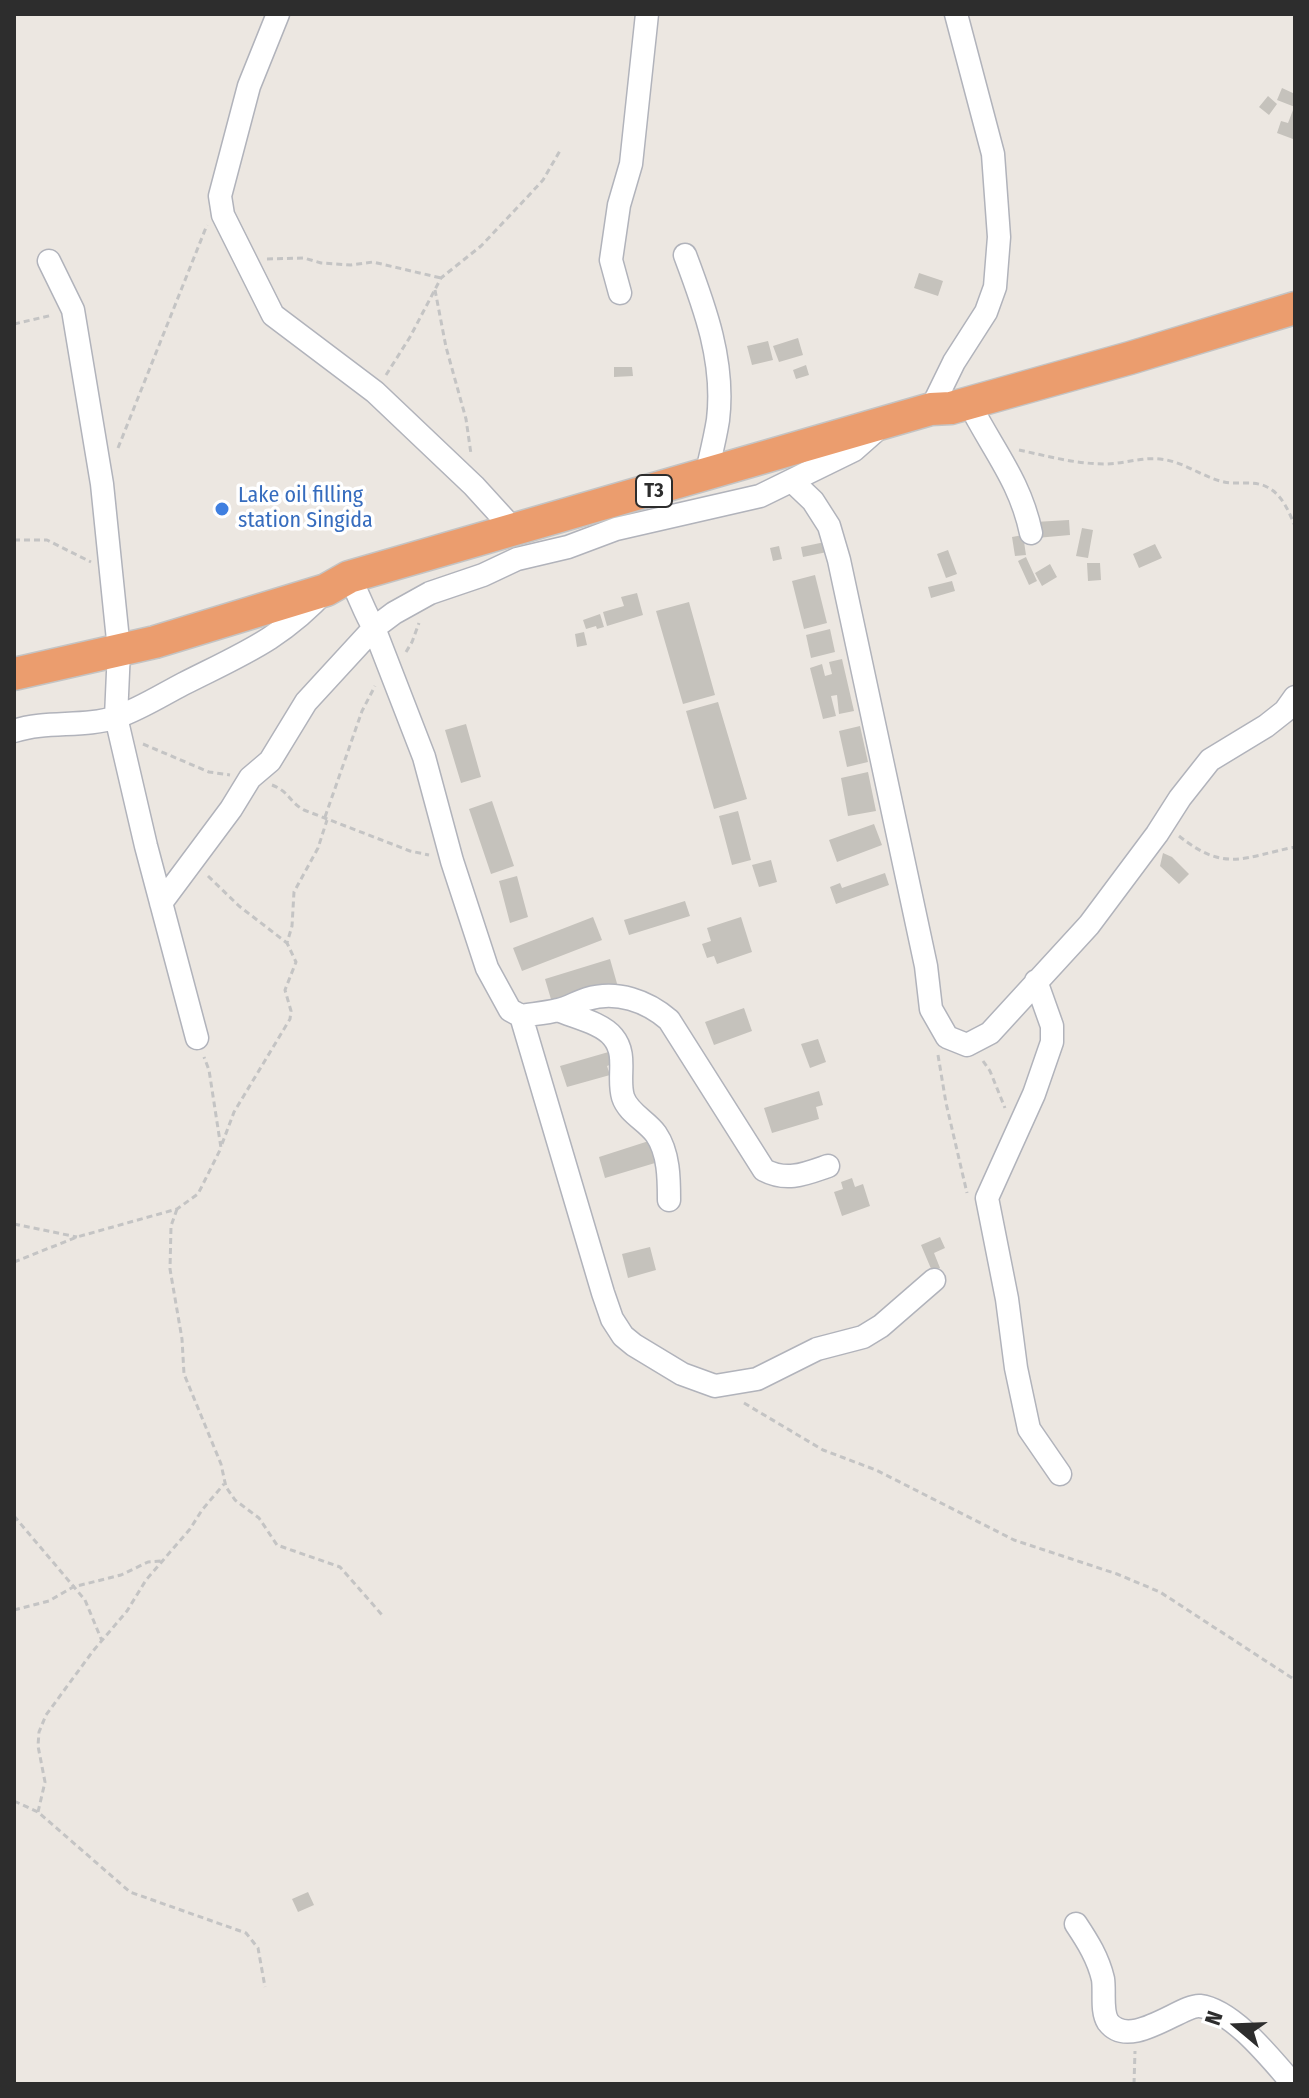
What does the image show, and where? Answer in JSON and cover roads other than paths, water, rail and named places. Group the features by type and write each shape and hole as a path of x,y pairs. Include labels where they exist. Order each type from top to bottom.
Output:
{"highway":[{"name":"T3","path":"14,674 155,642 338,583 931,409 951,408 1295,308"}],"street":[{"path":"278,14 249,86 220,196 223,215 273,315 375,392 474,486 515,531"},
{"path":"620,293 611,260 619,205 631,164 647,14"},
{"path":"931,409 954,362 986,312 995,287 999,237 993,154 956,14"},
{"path":"685,255 713,338 719,388 718,420 706,476"},
{"path":"49,261 73,310 102,484 119,650 118,727 197,1038"},
{"path":"968,401 1018,486 1031,533"},
{"path":"161,903 231,809 250,778 270,761 306,702 374,628 394,613 430,593 483,575 517,559 568,547 616,529 760,496 854,450 884,424"},
{"path":"792,481 813,501 829,526 839,560 846,605 861,655 895,830 926,966 931,1009 947,1037 967,1045 990,1033 1089,925 1210,760 1266,726 1285,711 1295,697"},
{"path":"14,731 32,725 75,723 118,727 280,633 338,583 359,595 364,613 374,628 424,757 452,861 487,968 510,1010 521,1016 558,1010 589,999 615,996 656,1008 669,1020 764,1170 784,1177 795,1177 828,1166"},
{"path":"1036,981 1052,1026 1052,1042 1034,1094 987,1198 1029,1429 1060,1474"},
{"path":"558,1010 607,1031 615,1039 621,1051 622,1095 626,1104 657,1135 669,1170 669,1200"},
{"path":"521,1016 612,1319 623,1336 634,1345 695,1380 721,1385 757,1379 817,1349 863,1337 881,1326 934,1280"},
{"path":"1076,1924 1099,1961 1108,2022 1121,2029 1136,2031 1157,2025 1192,2007 1206,2008 1237,2025 1293,2084"}],"place":[{"name":"Lake oil filling station Singida","path":"222,509"}]}
